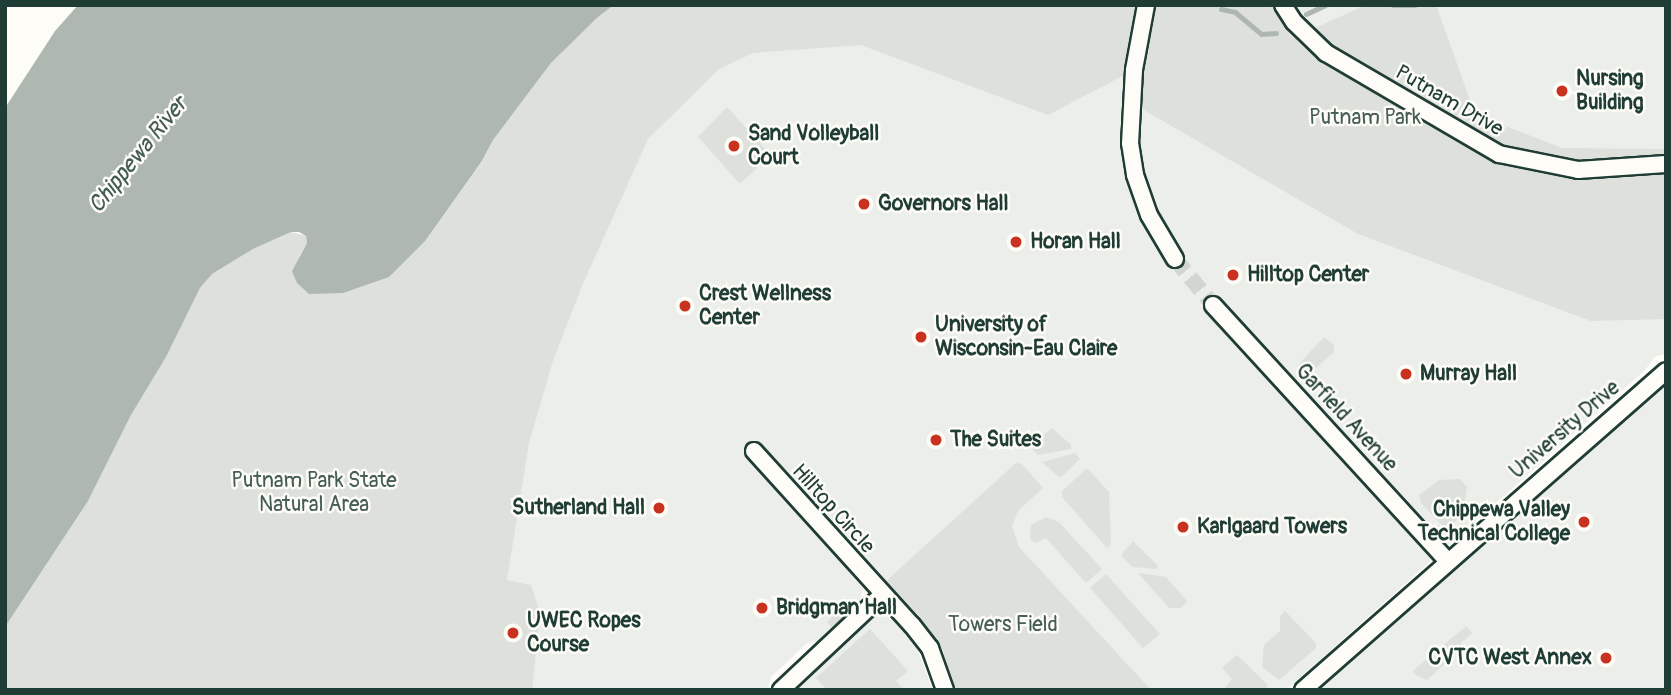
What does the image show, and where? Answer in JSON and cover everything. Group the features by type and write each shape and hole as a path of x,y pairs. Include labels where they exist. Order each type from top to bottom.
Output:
{"street":[{"path":"1146,5 1134,70 1130,143 1135,175 1149,215 1175,259"},
{"name":"Putnam Drive","path":"1283,5 1294,22 1326,54 1499,154 1578,170 1666,164"},
{"name":"Garfield Avenue","path":"1213,305 1447,560"},
{"name":"University Drive","path":"1303,690 1447,560 1666,371"},
{"name":"Hilltop Circle","path":"754,451 930,648 945,690"},
{"path":"780,690 882,595"}],"shaded area":[{"name":"University of Wisconsin-Eau Claire","path":"614,5 1666,5 1666,354 1656,356 1644,371 1286,690 953,690 943,650 933,633 864,558 849,572 863,589 859,605 820,641 807,643 771,677 768,690 5,690 5,627 88,501 131,415 166,357 184,320 307,243 482,162 493,140 551,63"},
{"name":"Chippewa Valley Technical College","path":"1655,387 1666,389 1666,690 1317,690"},
{"path":"881,613 894,621 917,649 933,690 790,690 868,619"}],"green space":[{"name":"Putnam Park State Natural Area","path":"614,5 1270,5 1293,38 1366,5 1436,5 1475,114 1562,148 1666,149 1666,319 1591,321 1358,234 1130,102 1134,70 1048,115 861,45 753,53 719,69 648,139 582,286 553,361 529,443 507,580 531,585 540,613 532,690 5,690 5,627 88,501 200,288 212,274 253,249 291,232 306,236 307,243 298,257 425,241 482,162 493,140 551,63"},
{"name":"Sand Volleyball Court","path":"727,107 771,155 740,184 698,137"},
{"path":"1324,337 1334,345 1334,352 1307,376 1298,365"},
{"path":"1052,428 1071,445 1071,449 1038,455 1033,450 1034,443"},
{"path":"1075,453 1080,459 1060,478 1042,462"},
{"name":"Towers Field","path":"1016,463 1022,464 1043,488 1018,511 1012,526 1019,547 1151,690 953,690 943,650 921,618 886,581"},
{"path":"1087,468 1109,492 1111,544 1107,548 1062,497 1062,491"},
{"path":"1460,479 1467,487 1465,500 1458,518 1448,531 1421,503 1419,495 1439,480"},
{"path":"1046,517 1059,522 1102,569 1086,583 1046,538 1035,543 1030,539 1031,525"},
{"path":"1133,541 1158,566 1157,569 1132,567 1121,555"},
{"path":"1138,573 1166,577 1187,601 1181,608 1169,608"},
{"path":"1106,574 1160,634 1143,648 1090,588"},
{"path":"853,599 859,605 833,629 827,622"},
{"path":"1285,611 1316,643 1316,648 1279,680 1262,667 1264,645 1280,631 1280,616"},
{"path":"1466,626 1472,633 1461,643 1461,649 1427,680 1416,675 1413,671"},
{"path":"870,629 908,671 896,681 904,690 827,690 816,678"},
{"path":"1237,655 1267,684 1267,690 1225,688 1232,679 1222,668"}],"water":[{"name":"Chippewa River","path":"78,5 614,5 551,63 493,140 482,161 425,241 389,277 343,293 309,294 297,283 292,271 307,243 306,236 299,232 291,232 253,249 212,274 200,288 88,501 5,627 5,108 55,31"}],"waterway":[{"path":"1306,14 1325,5"},
{"path":"1393,5 1415,5"},
{"path":"1221,9 1235,12 1261,34 1276,33"}],"tunnel":[{"path":"1175,259 1213,305"}],"place":[{"name":"Nursing Building","path":"1562,91"},
{"name":"Sand Volleyball Court","path":"734,146"},
{"name":"Governors Hall","path":"864,204"},
{"name":"Horan Hall","path":"1016,242"},
{"name":"Hilltop Center","path":"1233,275"},
{"name":"Crest Wellness Center","path":"685,306"},
{"name":"University of Wisconsin-Eau Claire","path":"921,337"},
{"name":"Murray Hall","path":"1406,374"},
{"name":"The Suites","path":"936,440"},
{"name":"Sutherland Hall","path":"659,508"},
{"name":"Chippewa Valley Technical College","path":"1584,522"},
{"name":"Karlgaard Towers","path":"1183,527"},
{"name":"Bridgman Hall","path":"762,608"},
{"name":"UWEC Ropes Course","path":"513,633"},
{"name":"CVTC West Annex","path":"1606,658"}],"park label":[{"name":"Putnam Park","path":"1365,118"}]}
